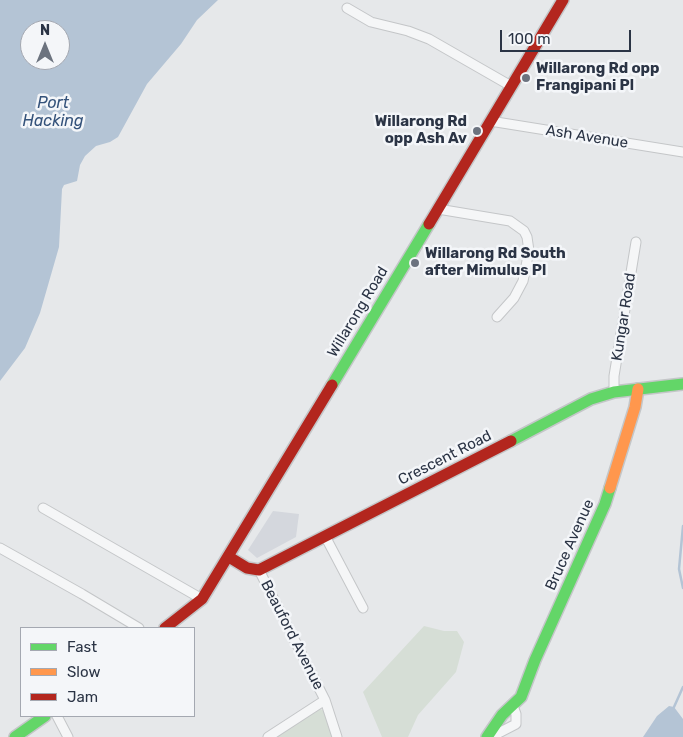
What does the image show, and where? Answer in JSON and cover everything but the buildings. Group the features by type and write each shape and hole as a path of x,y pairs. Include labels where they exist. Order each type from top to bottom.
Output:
{"street":[{"name":"Willarong Road","path":"167,627 202,600 563,0"},
{"path":"347,8 371,22 408,31 429,39 511,86"},
{"name":"Ash Avenue","path":"490,121 683,152"},
{"path":"438,209 510,221 524,231 529,251 523,281 514,298 497,317"},
{"name":"Kungar Road","path":"614,392 614,376 636,242"},
{"name":"Crescent Road","path":"259,570 449,474 591,398 614,392 683,384"},
{"name":"Bruce Avenue","path":"487,737 502,715 521,697 605,504 637,399 638,389"},
{"path":"43,508 202,600"},
{"path":"325,536 362,608"},
{"path":"0,548 137,627"},
{"path":"229,557 247,568 259,570"},
{"name":"Beauford Avenue","path":"259,570 325,700 337,737"},
{"name":"Beauford Avenue","path":"268,737 325,700"},
{"name":"Bruce Avenue","path":"491,737 516,724 516,714 513,706"},
{"path":"15,737 28,733 43,717"},
{"path":"58,717 68,737"}],"shaded area":[{"path":"273,511 299,514 296,537 257,558 248,550"},
{"path":"424,626 444,631 457,631 464,642 456,672 418,715 408,737 382,737 363,692"},
{"path":"317,707 326,712 333,737 271,737"}],"water":[{"name":"Port Hacking","path":"0,0 218,0 197,20 181,44 147,84 118,137 110,142 96,146 85,156 80,165 77,181 64,185 62,189 59,247 40,313 25,348 0,381"},
{"path":"669,706 674,707 683,719 683,737 643,737 657,716"}],"waterway":[{"path":"683,526 679,569 683,588"},
{"path":"674,707 683,687"}],"traffic: fast":[{"path":"332,385 429,224"},
{"path":"511,441 591,399 614,392 683,384"},
{"path":"487,737 502,715 521,697 535,660 605,504 610,488"},
{"path":"15,737 44,717"}],"traffic: slow":[{"path":"610,488 635,407 638,389"}],"traffic: jam":[{"path":"429,224 563,0"},
{"path":"166,627 202,599 332,385"},
{"path":"229,557 247,568 259,570 511,441"}],"place":[{"name":"Willarong Rd opp Frangipani Pl","path":"526,78"},
{"name":"Willarong Rd opp Ash Av","path":"477,131"},
{"name":"Willarong Rd South after Mimulus Pl","path":"415,263"}]}
